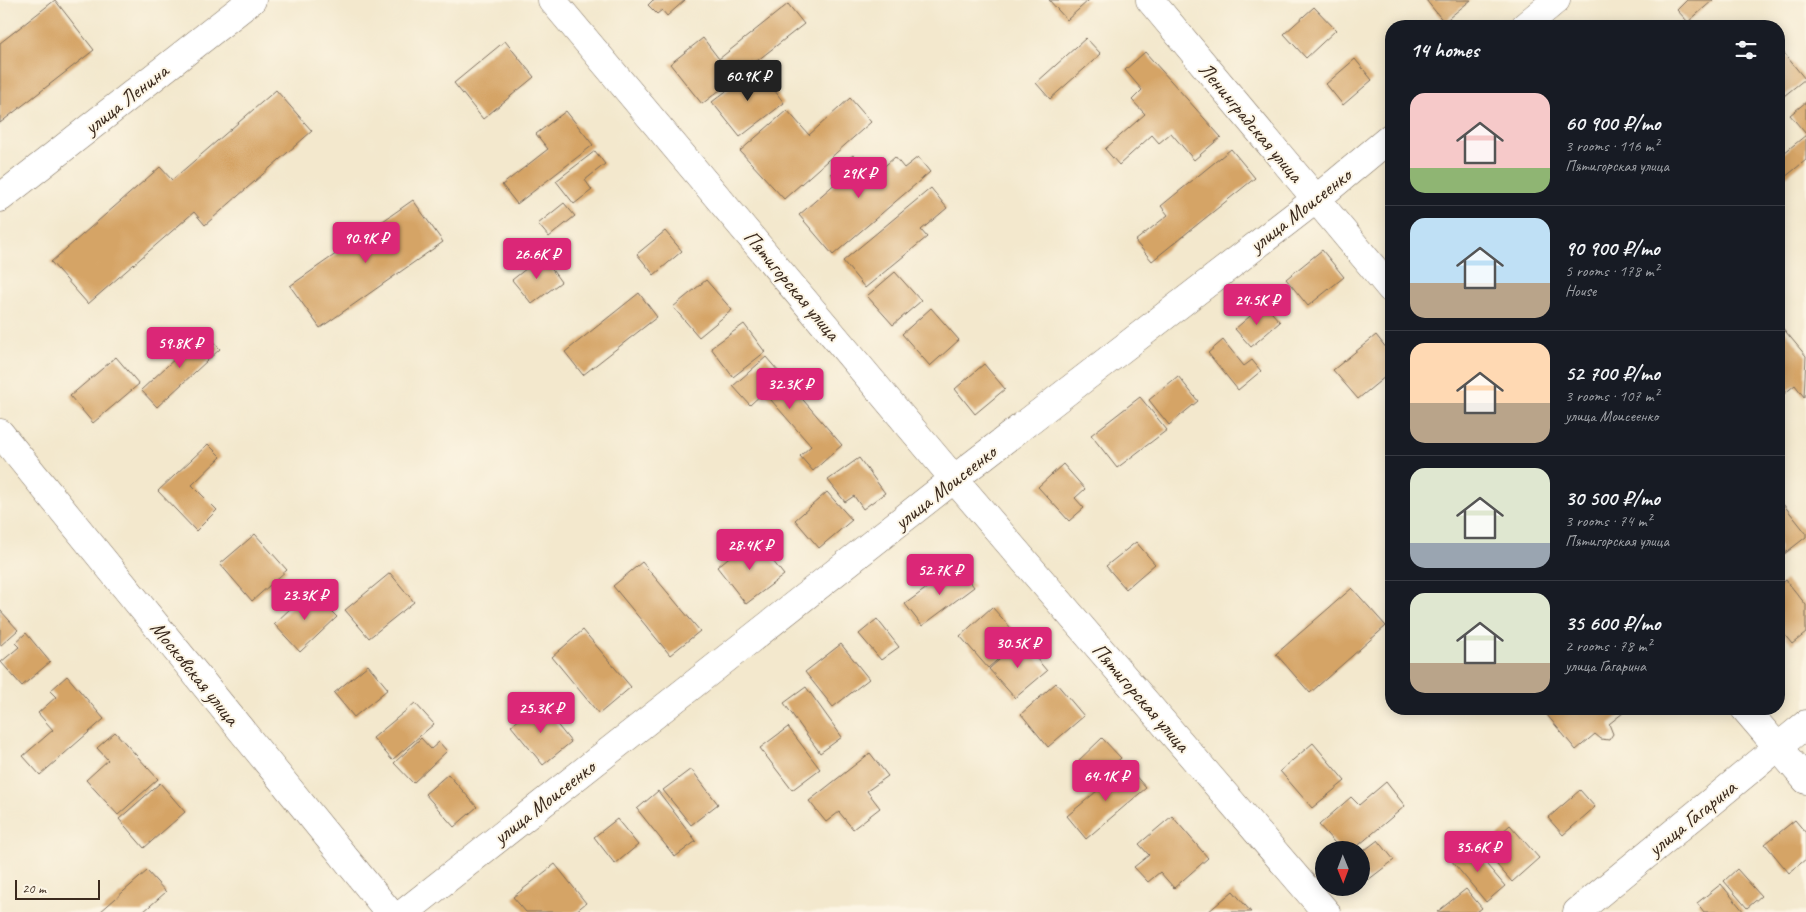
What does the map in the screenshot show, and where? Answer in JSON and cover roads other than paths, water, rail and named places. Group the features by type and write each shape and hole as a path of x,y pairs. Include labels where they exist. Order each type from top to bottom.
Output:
{"street":[{"name":"улица Ленина","path":"0,198 252,0"},
{"name":"Пятигорская улица","path":"552,0 954,478 1326,912"},
{"name":"Ленинградская улица","path":"1150,0 1385,282"},
{"path":"1531,20 1556,0"},
{"name":"улица Моисеенко","path":"405,912 954,478 1315,200 1385,142"},
{"name":"Московская улица","path":"0,433 389,912"},
{"path":"1750,715 1806,780"},
{"name":"улица Гагарина","path":"1577,912 1806,724"}]}
